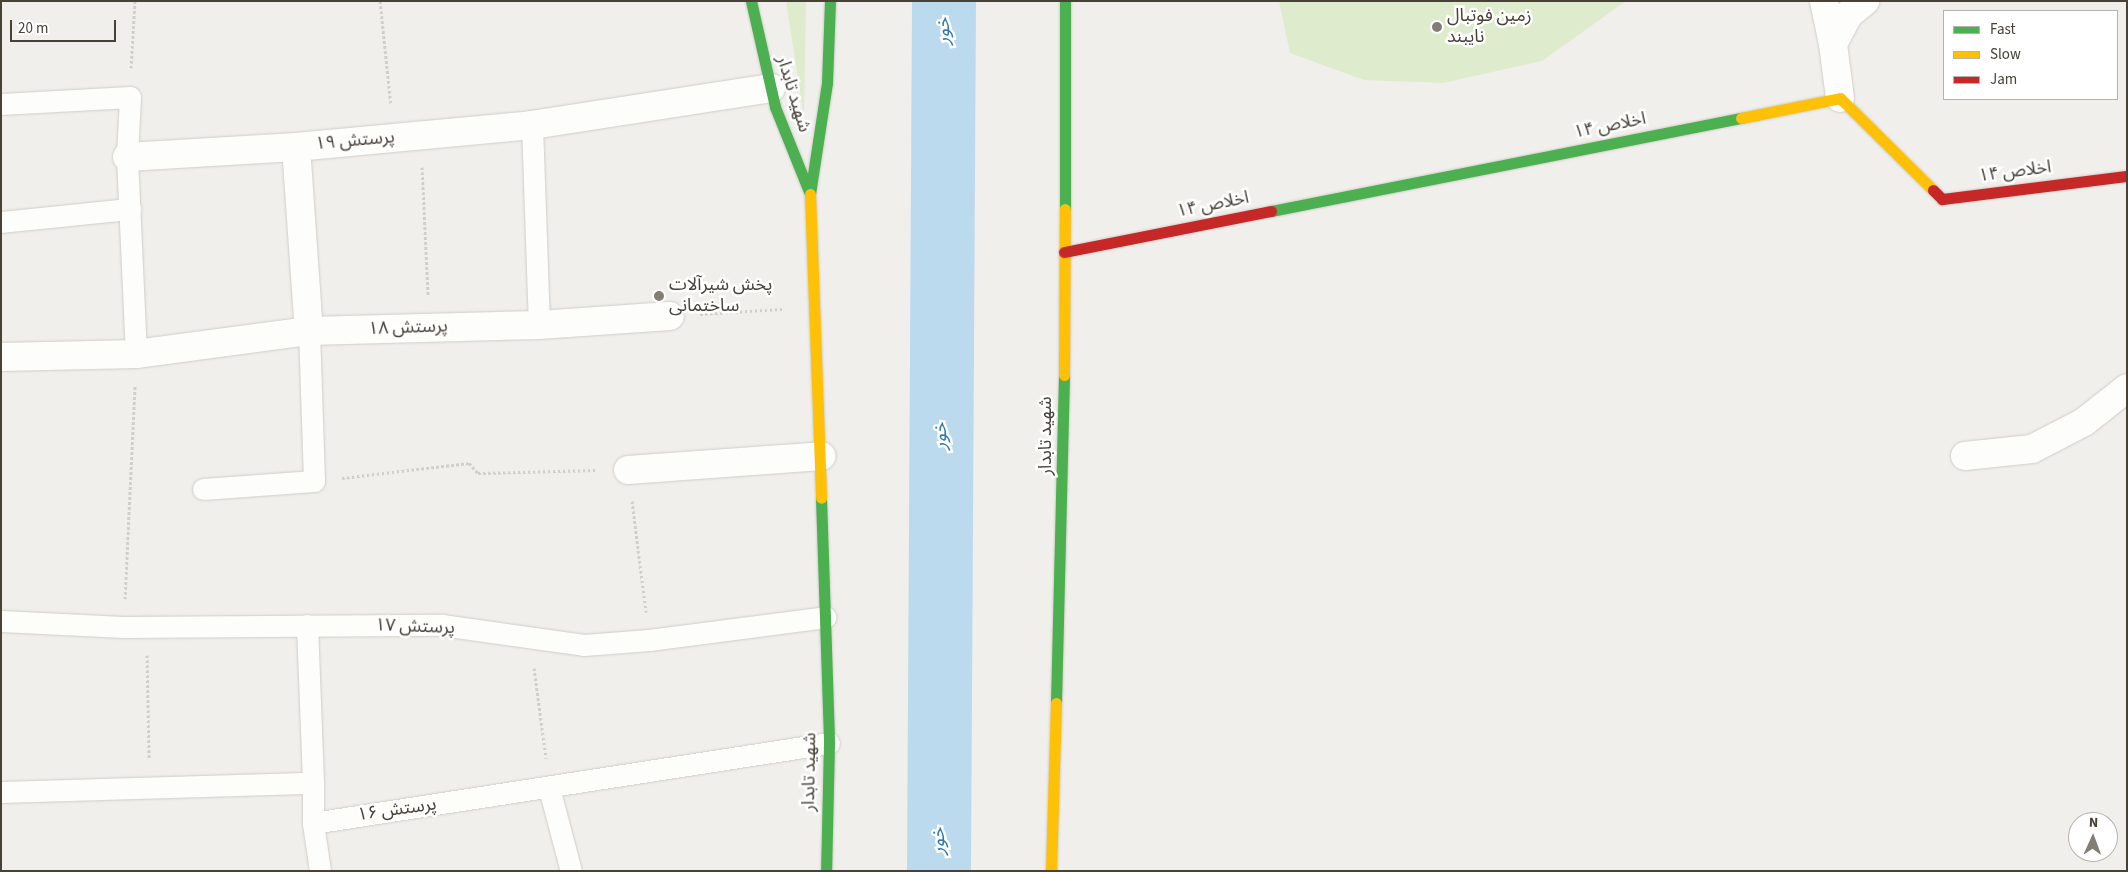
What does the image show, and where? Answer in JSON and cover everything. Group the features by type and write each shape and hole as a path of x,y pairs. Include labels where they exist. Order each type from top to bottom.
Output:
{"street":[{"name":"شهید تابدار","path":"751,1 770,88 810,194"},
{"name":"شهید تابدار","path":"826,871 829,743 816,307 810,194 827,83 830,1"},
{"name":"شهید تابدار","path":"1051,871 1064,465 1065,1"},
{"path":"1824,1 1833,44 1840,98"},
{"path":"1833,44 1849,14 1865,1"},
{"name":"پرستش ۱۹","path":"127,157 296,147 532,126 770,88"},
{"name":"اخلاص ۱۴","path":"1064,252 1840,98 1942,199 2127,176"},
{"path":"296,147 309,331"},
{"name":"پرستش ۱۸","path":"1,357 136,354 309,331 539,325 670,316"},
{"path":"1965,456 2032,449 2084,422 2127,388"},
{"path":"628,470 821,456"}],"lane":[{"path":"1,104 130,97 127,157 136,354"},
{"path":"532,126 539,325"},
{"path":"1,222 130,208"},
{"path":"203,489 314,481 309,331"},
{"name":"پرستش ۱۷","path":"1,621 123,627 442,625 584,645 649,640 826,617"},
{"path":"307,626 313,823 320,871"},
{"name":"پرستش ۱۶","path":"313,823 549,788 829,743"},
{"path":"1,792 313,783"},
{"path":"549,788 571,871"}],"path":[{"path":"130,97 135,1"},
{"path":"380,1 408,136 430,327"},
{"path":"670,316 816,307"},
{"path":"123,627 136,354"},
{"path":"314,481 469,463 478,473 628,470 649,640"},
{"path":"147,627 150,788"},
{"path":"530,637 549,788"}],"green space":[{"path":"786,1 806,1 804,117"},
{"name":"زمین فوتبال نایبند","path":"1279,1 1626,1 1542,61 1443,83 1364,80 1290,53"}],"waterway":[{"name":"خور","path":"939,871 944,1"}],"traffic: fast":[{"path":"751,1 775,107 810,194 827,83 830,1"},
{"path":"1065,1 1065,209"},
{"path":"1271,211 1741,118"},
{"path":"1056,703 1064,375"},
{"path":"821,498 829,743 826,871"}],"traffic: slow":[{"path":"1741,118 1840,98 1933,190"},
{"path":"810,194 821,498"},
{"path":"1064,375 1065,209"},
{"path":"1051,871 1056,703"}],"traffic: jam":[{"path":"1933,190 1942,199 2127,176"},
{"path":"1064,252 1271,211"}],"place":[{"name":"زمین فوتبال نایبند","path":"1437,27"},
{"name":"پخش شیرآلات ساختمانی","path":"659,296"}]}
